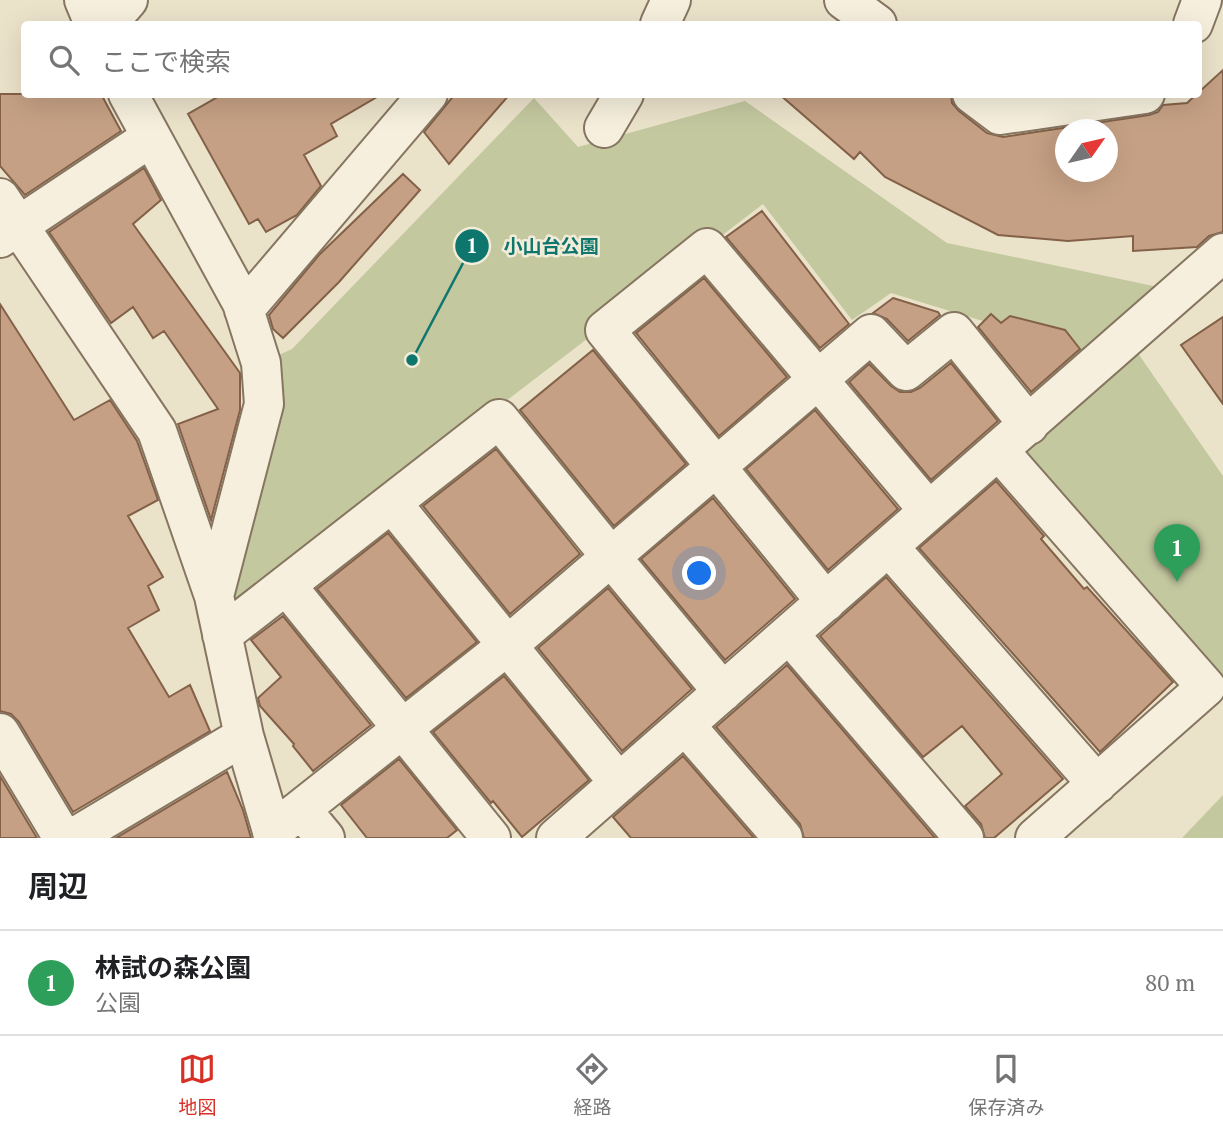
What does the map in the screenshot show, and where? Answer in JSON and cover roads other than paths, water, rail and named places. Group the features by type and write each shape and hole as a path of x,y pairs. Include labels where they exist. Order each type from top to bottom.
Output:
{"street":[{"path":"84,0 93,21"},
{"path":"110,21 128,0"},
{"path":"661,21 671,0"},
{"path":"844,0 873,21"},
{"path":"1194,21 1202,0"},
{"path":"130,98 244,310 261,363 264,404 214,596"},
{"path":"244,310 425,98"},
{"path":"604,128 622,98"},
{"path":"977,98 999,115 1117,98"},
{"path":"150,138 6,221 157,431 214,596 244,736 273,835 301,809 508,645 871,334 906,371 954,332 1029,425"},
{"path":"826,602 605,330 707,248 929,511"},
{"path":"579,831 619,783 1223,254"},
{"path":"222,635 499,419 723,692"},
{"path":"999,451 1206,687 1035,838"},
{"path":"392,503 619,783"},
{"path":"889,547 1097,784"},
{"path":"286,585 491,838"},
{"path":"789,634 964,838"},
{"path":"685,725 783,838"},
{"path":"0,733 63,838"},
{"path":"73,838 244,736"},
{"path":"301,809 325,838"}],"place":[{"name":"小山台公園","path":"412,360"},
{"name":"林試の森公園","path":"1177,582"}]}
